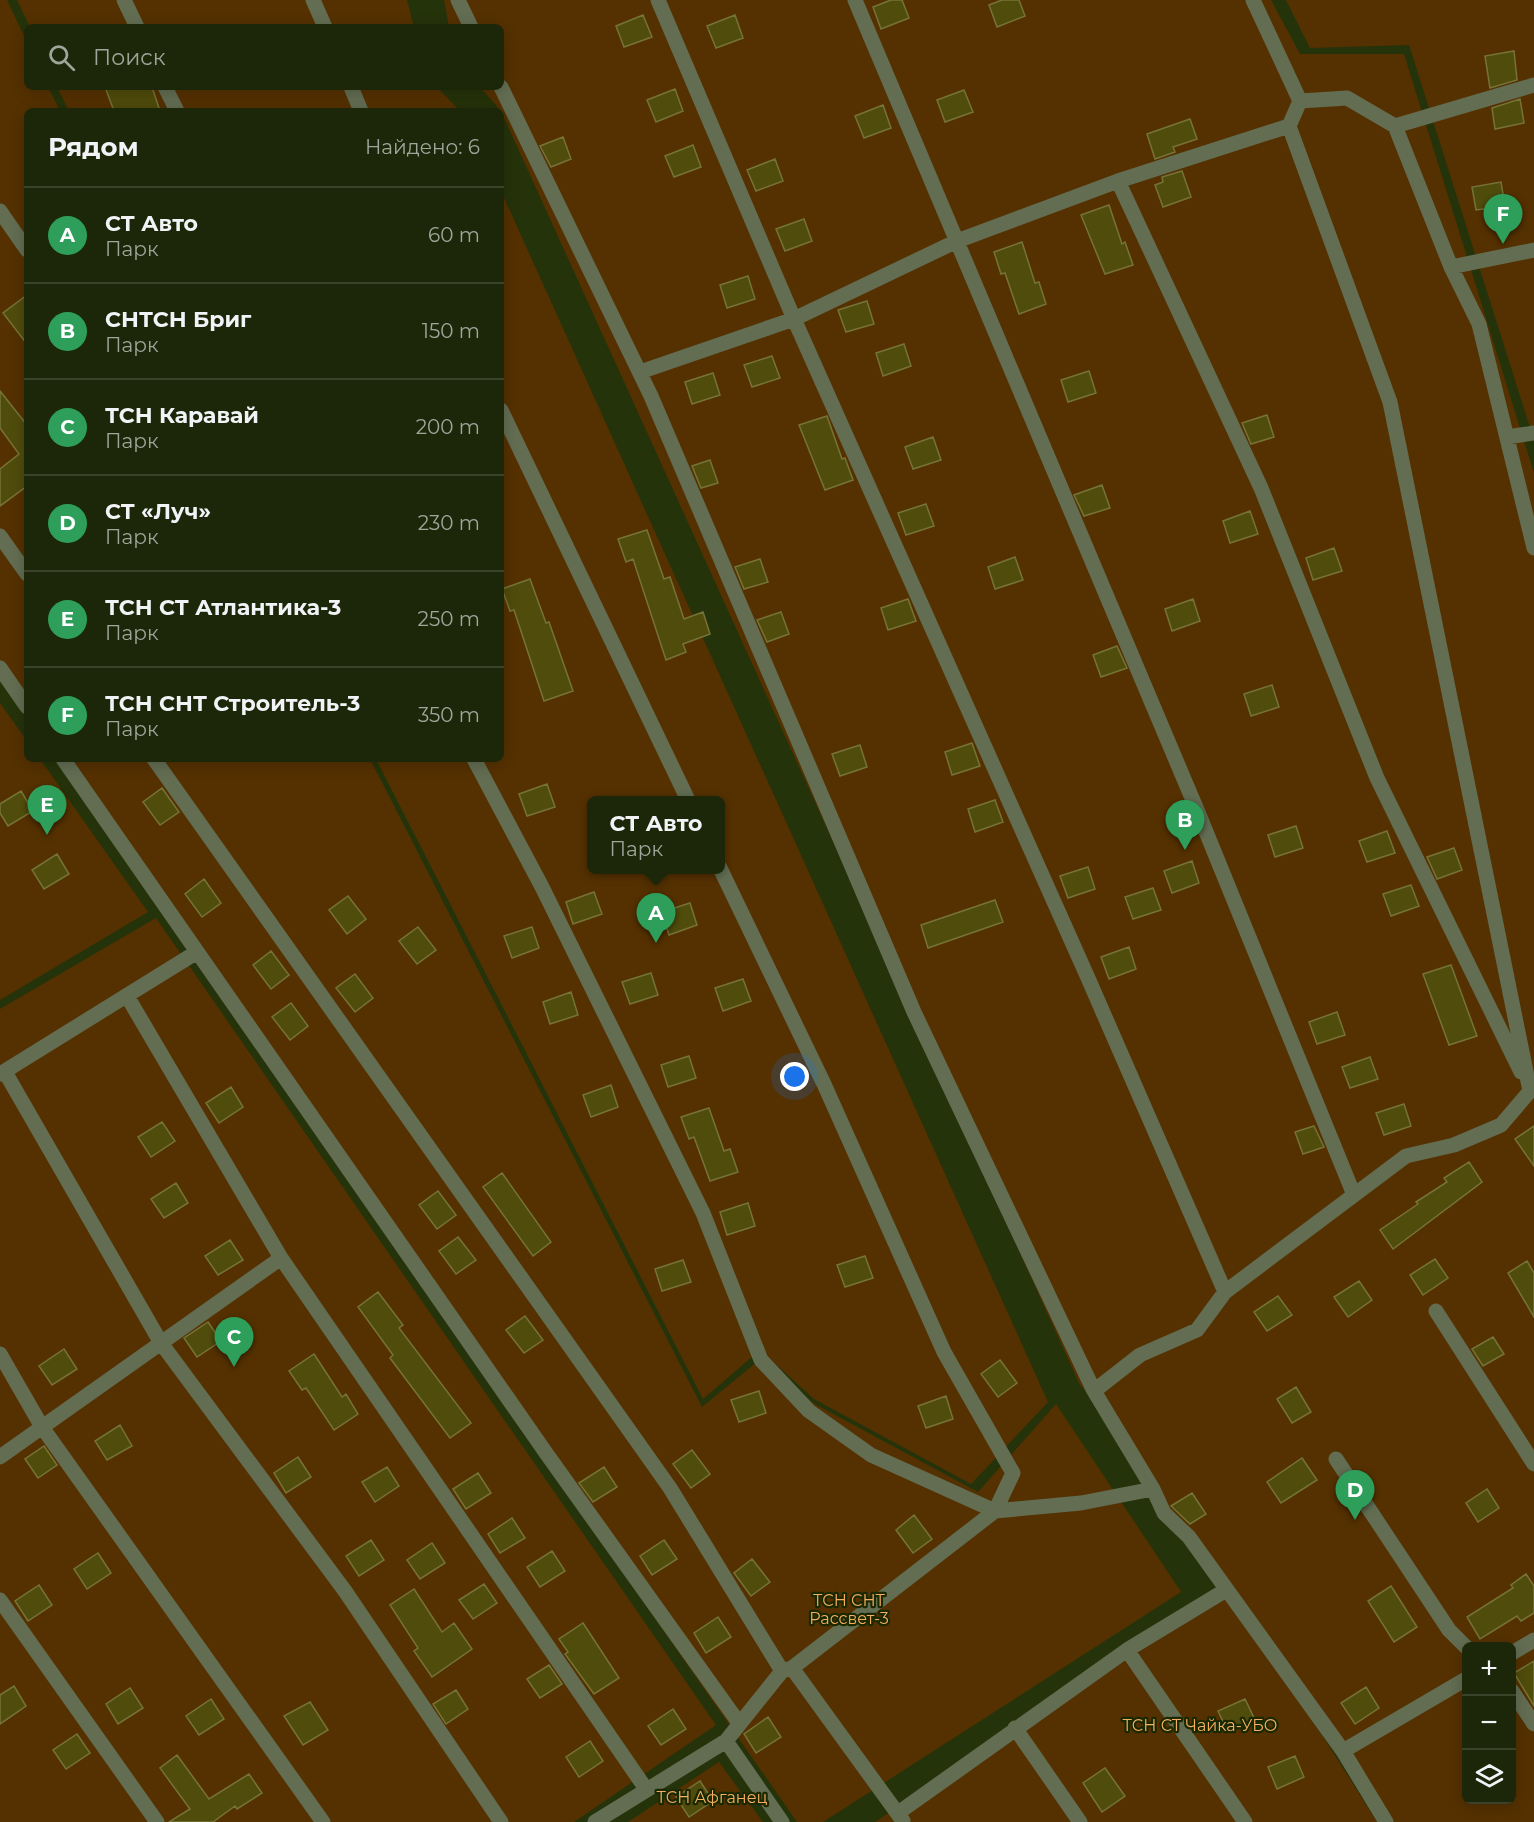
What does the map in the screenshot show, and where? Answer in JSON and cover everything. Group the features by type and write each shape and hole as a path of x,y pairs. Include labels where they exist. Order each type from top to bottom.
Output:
{"street":[{"path":"124,0 136,24"},
{"path":"313,0 324,24"},
{"path":"458,0 470,24"},
{"path":"658,0 794,319 1093,989 1225,1292"},
{"path":"855,0 1200,817 1354,1194"},
{"path":"1252,0 1300,101 1289,126 1390,402 1530,1091"},
{"path":"1395,126 1534,85"},
{"path":"166,90 176,108"},
{"path":"352,90 360,108"},
{"path":"502,90 640,372 914,1012 1094,1391 1153,1489 1164,1513 1189,1537 1343,1751 1386,1822"},
{"path":"1300,101 1347,98 1395,126 1451,267 1479,324 1534,548"},
{"path":"640,372 794,319 957,241 1118,181 1289,126"},
{"path":"1118,181 1261,488 1377,778 1530,1091"},
{"path":"0,211 24,246"},
{"path":"1451,267 1534,250"},
{"path":"504,416 686,796"},
{"path":"1507,437 1534,433"},
{"path":"0,536 24,570"},
{"path":"0,668 24,702"},
{"path":"65,762 546,1453 739,1723"},
{"path":"157,762 670,1488 787,1670 900,1818 1015,1728 1127,1650 1226,1590"},
{"path":"476,762 542,887 704,1214 761,1360 809,1411 871,1455 995,1511 1081,1503 1153,1489"},
{"path":"595,1822 726,1741 739,1723 787,1670 995,1511 1013,1473 944,1352 824,1084 723,874"},
{"path":"197,952 2,1073 161,1343 345,1591 501,1822"},
{"path":"127,996 281,1258 646,1789"},
{"path":"1094,1391 1140,1355 1197,1330 1225,1292 1406,1156 1454,1145 1501,1125 1530,1091"},
{"path":"0,1457 281,1258"},
{"path":"1436,1311 1534,1464"},
{"path":"0,1354 42,1427 323,1822"},
{"path":"1336,1459 1449,1630 1462,1642"},
{"path":"0,1600 157,1822"},
{"path":"1516,1651 1534,1640"},
{"path":"1127,1650 1245,1822"},
{"path":"1343,1751 1462,1682"},
{"path":"1515,1696 1534,1724"},
{"path":"1015,1728 1080,1822"},
{"path":"726,1741 777,1820"}],"green space":[{"path":"0,0 7,0 24,36 24,90 50,90 58,108 24,108 24,714 0,679"},
{"path":"17,0 407,0 413,24 29,24"},
{"path":"444,0 1271,0 1300,54 1404,54 1534,473 1534,1822 1387,1822 1167,1508 1150,1477 1079,1383 504,118 504,108 498,108 483,90 504,90 504,24 448,24"},
{"path":"1286,0 1534,0 1534,440 1409,45 1310,48"},
{"path":"58,90 440,90 457,108 68,108"},
{"path":"504,198 1048,1402 971,1484 814,1399 760,1350 703,1399 378,762 504,762"},
{"path":"0,703 24,737 24,762 42,762 148,912 0,1000"},
{"name":"ТСН СНТ Рассвет-3","path":"58,762 372,762 702,1407 763,1357 813,1403 978,1492 1056,1404 1181,1592 823,1822 797,1822"},
{"path":"156,918 716,1725 574,1822 0,1822 0,1009"},
{"name":"ТСН СТ Чайка-УБО","path":"1230,1589 1377,1822 875,1822"},
{"name":"ТСН Афганец","path":"719,1762 763,1822 628,1822"}],"building":[{"path":"891,0 902,0 909,18 881,29 873,7"},
{"path":"1002,0 1019,0 1025,16 997,27 989,5"},
{"path":"643,15 652,37 624,47 616,26"},
{"path":"735,15 743,38 716,48 707,26"},
{"path":"1514,51 1517,80 1490,88 1485,56"},
{"path":"675,89 683,111 656,122 647,100"},
{"path":"106,90 153,90 159,108 113,108"},
{"path":"964,90 973,112 945,122 937,100"},
{"path":"1520,99 1524,123 1495,129 1492,108"},
{"path":"883,105 891,128 864,138 855,116"},
{"path":"1190,119 1197,139 1173,147 1175,152 1155,159 1147,134"},
{"path":"563,137 571,159 551,167 540,146"},
{"path":"693,145 701,167 674,177 665,156"},
{"path":"775,159 783,181 756,191 747,170"},
{"path":"1182,171 1191,197 1163,207 1155,185 1163,182 1162,177"},
{"path":"1501,182 1505,206 1476,210 1472,187"},
{"path":"1109,205 1122,244 1125,242 1133,265 1105,274 1081,215"},
{"path":"804,219 812,241 785,251 776,229"},
{"path":"1022,242 1035,283 1039,282 1046,304 1019,314 1005,273 1001,274 994,252"},
{"path":"748,276 755,299 727,308 720,285"},
{"path":"24,297 24,340 3,313"},
{"path":"867,301 874,324 846,332 838,310"},
{"path":"904,344 911,366 883,376 876,353"},
{"path":"772,356 780,378 752,387 744,365"},
{"path":"1089,371 1096,393 1068,402 1061,380"},
{"path":"713,373 720,395 692,404 685,382"},
{"path":"0,391 24,421 24,488 0,506 0,469 19,454 0,428"},
{"path":"1267,415 1274,437 1251,444 1242,423"},
{"path":"827,416 842,459 845,458 853,480 825,490 799,425"},
{"path":"933,437 941,460 913,469 905,447"},
{"path":"710,460 718,483 701,488 692,466"},
{"path":"1102,485 1110,508 1084,516 1074,495"},
{"path":"926,504 934,526 906,535 898,513"},
{"path":"1250,511 1258,534 1230,543 1223,521"},
{"path":"647,530 664,579 670,577 684,619 703,612 710,634 683,644 686,652 666,660 633,559 626,562 618,539"},
{"path":"1334,548 1342,571 1313,580 1306,558"},
{"path":"1015,557 1023,580 995,589 988,567"},
{"path":"760,559 768,582 744,589 735,567"},
{"path":"530,579 546,623 549,622 573,691 544,701 514,610 510,611 504,588"},
{"path":"908,599 916,621 888,630 881,608"},
{"path":"1193,599 1200,621 1172,631 1165,609"},
{"path":"781,612 789,634 767,642 757,620"},
{"path":"1117,646 1127,668 1101,677 1093,655"},
{"path":"1272,685 1279,707 1251,716 1244,694"},
{"path":"972,743 980,766 952,775 945,752"},
{"path":"860,745 867,767 840,776 832,754"},
{"path":"547,784 555,807 527,816 519,794"},
{"path":"162,788 179,812 160,825 143,802"},
{"path":"21,791 33,811 8,826 0,813 0,804"},
{"path":"995,800 1003,822 975,832 968,809"},
{"path":"1296,826 1303,848 1275,857 1268,835"},
{"path":"1387,831 1395,853 1367,862 1359,841"},
{"path":"1454,848 1462,870 1437,879 1427,857"},
{"path":"57,854 69,874 44,889 32,870"},
{"path":"1192,861 1199,883 1172,893 1164,871"},
{"path":"1088,867 1095,889 1068,898 1060,876"},
{"path":"204,879 221,903 202,917 185,894"},
{"path":"1411,885 1419,906 1391,916 1383,894"},
{"path":"1153,888 1161,910 1133,919 1125,897"},
{"path":"594,892 602,914 573,924 566,902"},
{"path":"348,896 366,919 347,934 329,910"},
{"path":"995,900 1003,922 928,948 921,925"},
{"path":"690,903 697,925 669,935 662,912"},
{"path":"418,927 436,950 417,964 399,941"},
{"path":"532,927 539,948 512,958 504,936"},
{"path":"1129,947 1136,969 1109,979 1101,957"},
{"path":"271,951 289,975 271,989 253,965"},
{"path":"1451,965 1477,1036 1449,1045 1423,974"},
{"path":"651,973 658,995 630,1004 622,982"},
{"path":"355,974 373,998 355,1012 336,988"},
{"path":"743,979 751,1001 723,1011 715,988"},
{"path":"571,992 578,1015 550,1024 543,1002"},
{"path":"291,1003 308,1026 290,1040 272,1017"},
{"path":"1337,1012 1345,1035 1317,1044 1309,1022"},
{"path":"689,1056 696,1078 668,1087 661,1065"},
{"path":"1370,1057 1378,1079 1350,1088 1342,1067"},
{"path":"611,1085 618,1107 591,1117 583,1095"},
{"path":"231,1087 243,1107 219,1123 206,1103"},
{"path":"1404,1104 1411,1126 1384,1135 1376,1113"},
{"path":"709,1108 724,1151 730,1149 738,1172 710,1181 694,1137 689,1139 681,1117"},
{"path":"162,1122 175,1141 151,1157 138,1137"},
{"path":"1314,1126 1324,1147 1303,1154 1295,1132"},
{"path":"1534,1126 1534,1166 1515,1139"},
{"path":"1469,1162 1482,1182 1393,1249 1380,1230 1447,1182 1444,1178"},
{"path":"502,1173 551,1242 533,1256 483,1187"},
{"path":"176,1183 188,1203 164,1218 151,1199"},
{"path":"438,1191 456,1215 437,1229 419,1205"},
{"path":"748,1203 755,1226 727,1235 720,1212"},
{"path":"458,1237 476,1260 456,1274 439,1251"},
{"path":"230,1240 243,1260 218,1275 205,1256"},
{"path":"865,1256 873,1278 845,1287 837,1265"},
{"path":"1435,1259 1448,1278 1423,1295 1410,1275"},
{"path":"683,1260 691,1282 662,1291 655,1269"},
{"path":"1527,1261 1534,1273 1534,1317 1508,1273"},
{"path":"1359,1281 1372,1300 1348,1317 1334,1297"},
{"path":"378,1292 403,1325 399,1328 471,1423 450,1438 390,1358 393,1355 358,1307"},
{"path":"1278,1296 1292,1315 1267,1331 1254,1312"},
{"path":"525,1316 543,1340 524,1353 506,1330"},
{"path":"208,1322 221,1341 197,1357 184,1338"},
{"path":"1493,1337 1504,1354 1483,1366 1472,1349"},
{"path":"64,1349 77,1369 52,1385 39,1366"},
{"path":"314,1354 342,1397 346,1394 358,1414 334,1430 306,1388 302,1390 289,1371"},
{"path":"1000,1360 1017,1383 998,1397 981,1374"},
{"path":"1296,1387 1311,1412 1292,1423 1277,1399"},
{"path":"759,1391 766,1413 739,1422 731,1400"},
{"path":"946,1396 953,1419 926,1428 918,1406"},
{"path":"120,1425 132,1446 107,1460 95,1441"},
{"path":"44,1446 57,1465 38,1478 25,1459"},
{"path":"692,1450 710,1474 691,1488 673,1464"},
{"path":"298,1457 311,1477 286,1493 274,1473"},
{"path":"1302,1458 1317,1480 1281,1503 1267,1482"},
{"path":"387,1467 399,1486 375,1502 362,1482"},
{"path":"604,1467 617,1487 593,1502 579,1483"},
{"path":"478,1473 491,1493 466,1509 453,1489"},
{"path":"1487,1489 1499,1508 1478,1522 1466,1503"},
{"path":"1192,1493 1206,1514 1190,1524 1171,1506"},
{"path":"914,1515 932,1539 913,1553 896,1530"},
{"path":"512,1518 525,1538 500,1553 488,1534"},
{"path":"371,1540 384,1560 359,1576 346,1556"},
{"path":"664,1540 677,1559 652,1575 640,1556"},
{"path":"432,1543 445,1563 420,1579 407,1560"},
{"path":"552,1551 565,1571 540,1587 527,1567"},
{"path":"98,1553 111,1573 87,1589 74,1569"},
{"path":"752,1559 770,1582 751,1596 734,1573"},
{"path":"1526,1574 1534,1586 1534,1613 1521,1621 1517,1616 1480,1639 1467,1617 1513,1588 1511,1585"},
{"path":"484,1584 497,1603 473,1619 459,1600"},
{"path":"39,1585 52,1605 28,1621 15,1601"},
{"path":"1391,1586 1417,1627 1394,1642 1368,1601"},
{"path":"414,1589 442,1632 454,1623 472,1649 432,1677 414,1651 418,1648 390,1605"},
{"path":"718,1617 731,1637 706,1653 694,1633"},
{"path":"583,1623 619,1678 594,1694 565,1654 568,1652 559,1639"},
{"path":"1534,1661 1534,1706 1516,1676 1516,1672"},
{"path":"549,1665 562,1684 540,1698 527,1679"},
{"path":"14,1686 26,1706 0,1724 0,1695"},
{"path":"1366,1687 1379,1708 1355,1724 1341,1703"},
{"path":"130,1688 143,1708 118,1724 106,1704"},
{"path":"456,1690 468,1709 446,1724 433,1704"},
{"path":"211,1699 224,1719 199,1735 186,1716"},
{"path":"1245,1699 1255,1720 1228,1732 1218,1711"},
{"path":"310,1702 328,1730 303,1745 284,1716"},
{"path":"673,1709 686,1729 661,1745 648,1726"},
{"path":"768,1717 781,1737 756,1753 744,1734"},
{"path":"77,1734 90,1753 66,1769 53,1750"},
{"path":"590,1741 603,1761 579,1777 566,1757"},
{"path":"177,1755 209,1799 249,1774 262,1793 237,1809 235,1806 213,1822 169,1822 190,1809 160,1768"},
{"path":"1295,1756 1304,1777 1277,1789 1268,1767"},
{"path":"1105,1768 1125,1796 1102,1812 1083,1783"},
{"path":"700,1781 713,1801 689,1817 676,1797"}],"place":[{"name":"ТСН СНТ Строитель-3","path":"1503,244"},
{"name":"ТСН СТ Атлантика-3","path":"47,835"},
{"name":"СНТСН Бриг","path":"1185,850"},
{"name":"СТ Авто","path":"656,943"},
{"name":"ТСН Каравай","path":"234,1367"},
{"name":"СТ «Луч»","path":"1355,1520"}]}
